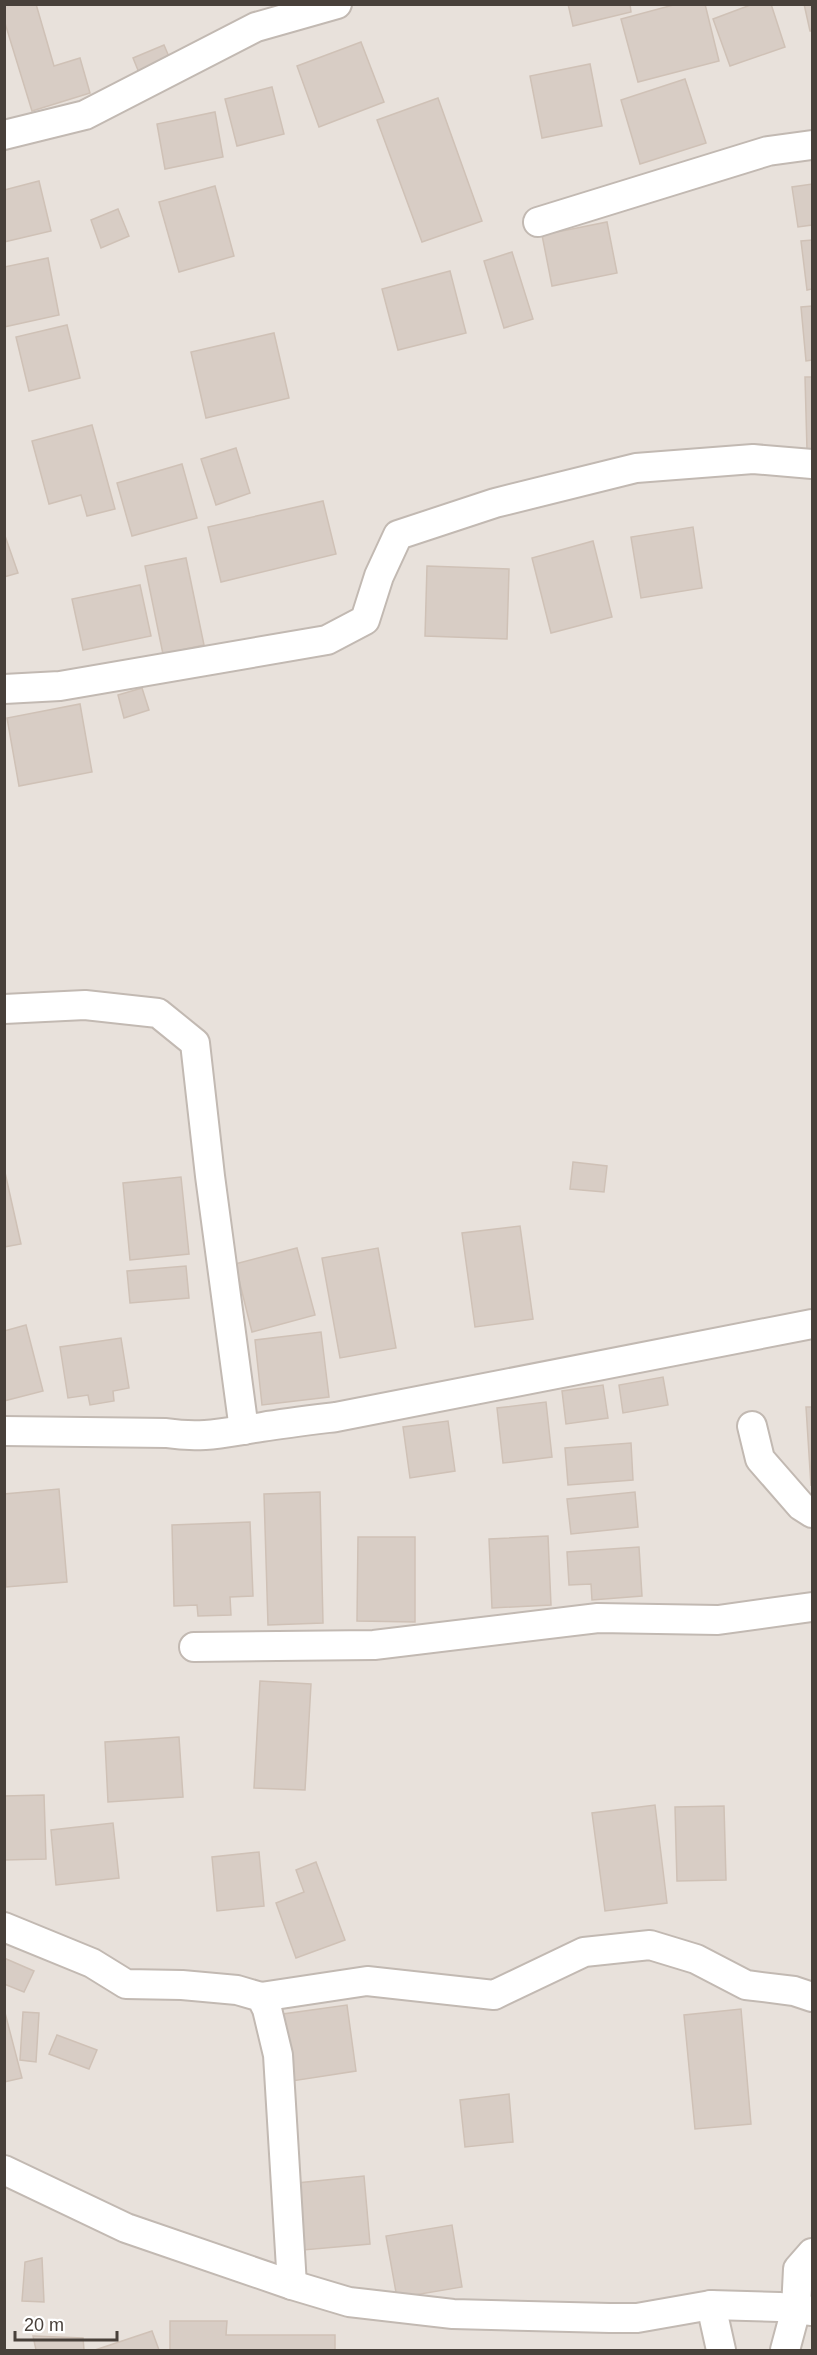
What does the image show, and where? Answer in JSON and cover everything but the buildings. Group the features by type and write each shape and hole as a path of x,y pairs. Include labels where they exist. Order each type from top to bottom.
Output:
{"street":[{"path":"4,135 85,115 256,27 337,4"},
{"path":"538,222 768,151 813,145"},
{"path":"4,689 60,686 327,640 365,620 379,576 398,535 495,503 636,468 753,459 813,464"},
{"path":"4,1009 85,1005 158,1013 195,1043 211,1188 244,1430"},
{"path":"4,1431 166,1433 215,1436 336,1417 813,1324"},
{"path":"753,1426 760,1459 801,1506 813,1513"},
{"path":"194,1647 374,1645 598,1618 718,1620 813,1607"},
{"path":"4,1928 92,1963 126,1984 182,1985 237,1990 261,1997 367,1981 494,1995 584,1952 650,1946 696,1959 746,1985 794,1991 813,1997"},
{"path":"261,1997 267,2009 278,2055 292,2286"},
{"path":"4,2170 126,2228 292,2286 349,2302 453,2314 637,2318 711,2305 804,2310"},
{"path":"784,2350 804,2310 798,2269 813,2253"},
{"path":"711,2305 721,2350"}],"shaded area":[{"path":"5,5 812,5 812,2350 5,2350"}]}
